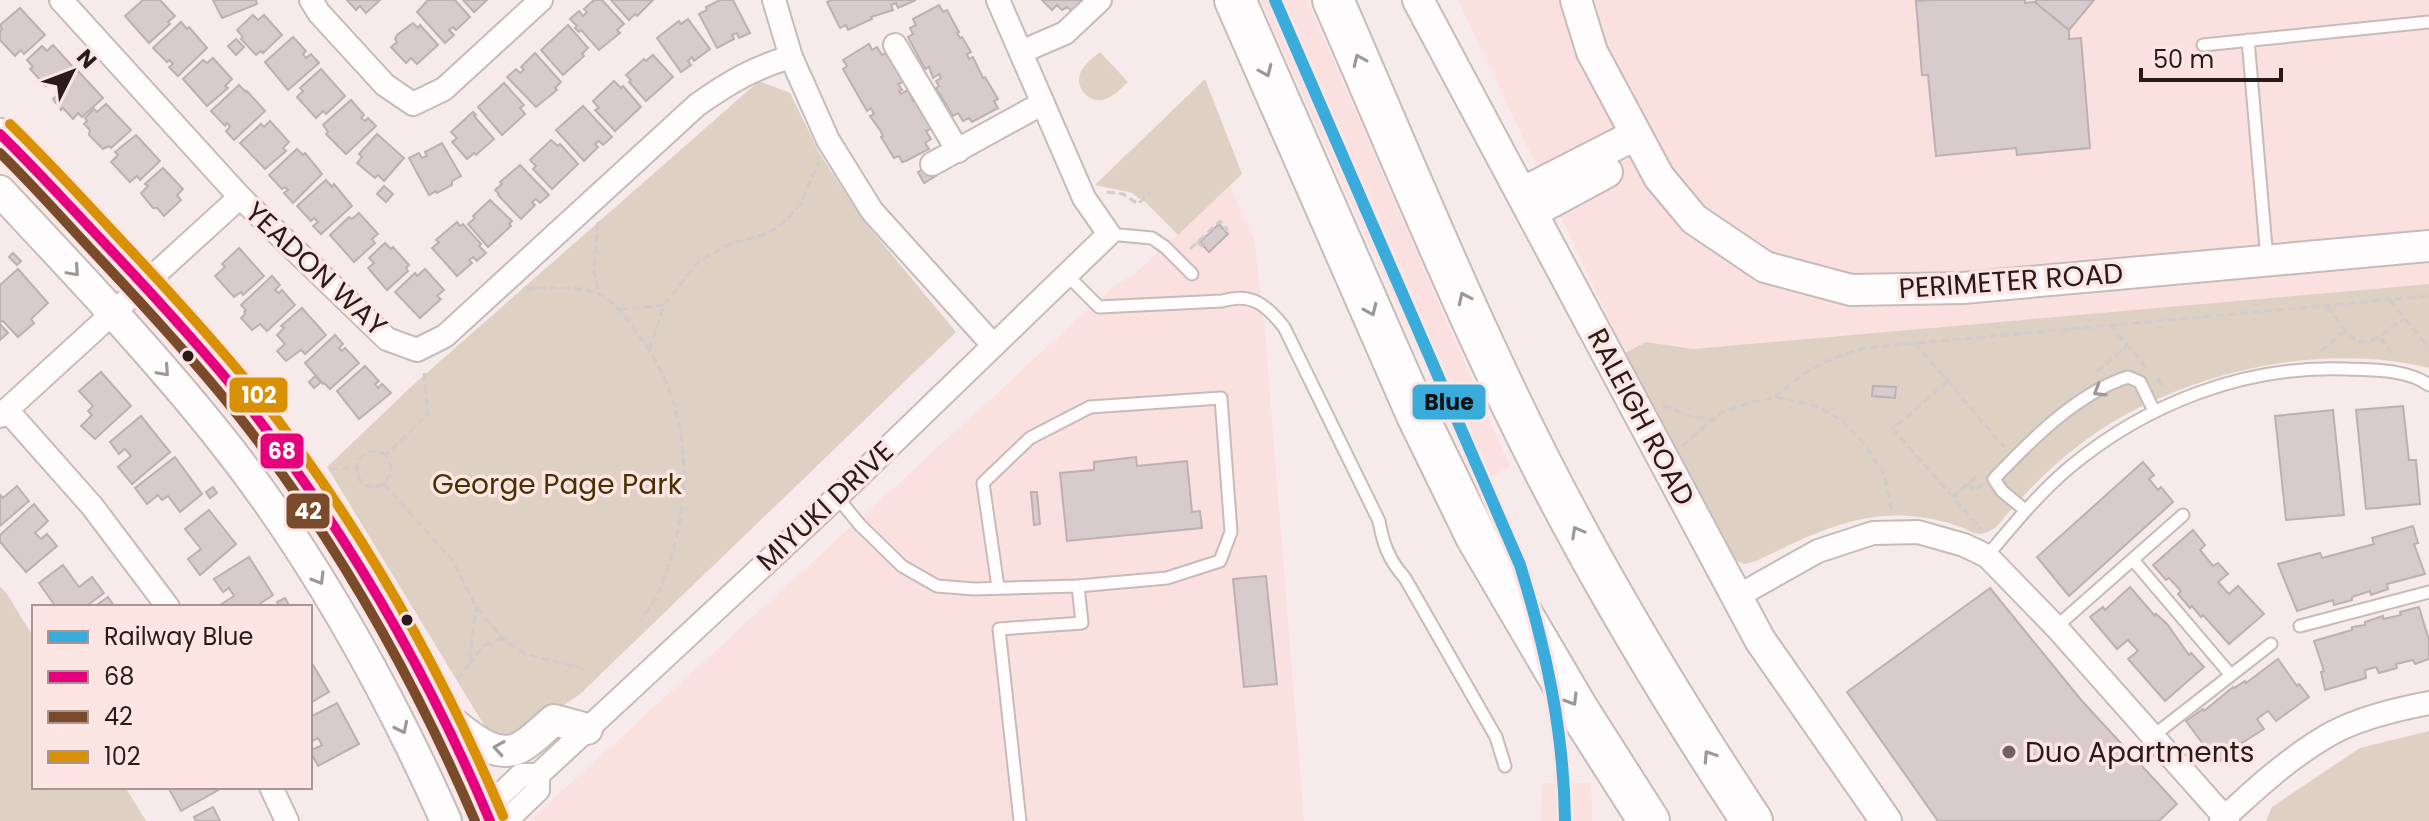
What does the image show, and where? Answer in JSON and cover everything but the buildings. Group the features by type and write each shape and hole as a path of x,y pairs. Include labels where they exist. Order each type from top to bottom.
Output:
{"highway":[{"path":"1235,0 1417,415 1476,536 1649,821"},
{"path":"1333,0 1489,353 1569,517 1697,739 1752,821"}],"street":[{"name":"YEADON WAY","path":"61,0 240,197 387,339 417,350 445,336 697,105 730,81 791,57"},
{"path":"311,0 319,13 385,85 413,104 444,89 541,0"},
{"path":"774,0 791,57 828,140 872,211 993,345"},
{"path":"998,0 1084,198 1109,234"},
{"path":"1021,52 1065,33 1100,0"},
{"name":"RALEIGH ROAD","path":"1418,0 1760,640 1886,821"},
{"path":"1528,202 1639,143 1592,52 1576,0"},
{"path":"895,45 958,151"},
{"path":"932,164 1043,103"},
{"path":"0,134 143,284 244,401 306,484 395,625 443,716 489,821"},
{"name":"PERIMETER ROAD","path":"1639,143 1659,177 1694,219 1765,267 1851,290 1963,288 2429,246"},
{"path":"0,191 215,431 254,482 309,562 367,658 446,821"},
{"path":"166,605 92,506 3,413 240,197"},
{"name":"MIYUKI DRIVE","path":"489,821 494,801 508,786 521,775 538,775 837,497 1109,234"},
{"path":"1736,597 1818,551 1873,533 1918,532 1964,545 1987,556 2056,627 2225,820 2287,763 2335,732 2390,711 2429,703"},
{"path":"443,716 489,747 501,751 517,748 554,720 587,729"},
{"path":"272,789 287,821"}],"lane":[{"path":"2203,45 2429,22"},
{"path":"2248,40 2267,261"},
{"path":"1109,234 1152,238 1192,274"},
{"path":"1067,275 1099,307 1222,301 1236,297 1253,300 1269,308 1284,327 1379,521 1383,546 1405,578 1496,737 1505,766"},
{"path":"1987,556 2025,510 2069,468 2110,437 2173,402 2220,385 2269,373 2317,368 2363,369 2408,375 2429,385"},
{"path":"2025,510 2002,491 1994,479 2063,415 2109,385 2128,377 2140,382 2154,411"},
{"path":"837,497 860,525 902,566 937,586 974,589 1078,586 1167,578 1220,561 1231,532 1221,398 1090,407 1030,438 983,483 998,587"},
{"path":"2056,627 2183,515"},
{"path":"2133,560 2230,674"},
{"path":"1020,821 999,629 1082,623 1078,586"},
{"path":"2300,626 2429,592"},
{"path":"2153,736 2271,644"}],"path":[{"path":"649,350 664,305 697,263 729,244 778,228 800,205 819,162"},
{"path":"1103,192 1123,194 1138,204 1150,192"},
{"path":"598,221 594,270 599,294"},
{"path":"1178,260 1220,221 1227,229 1225,231"},
{"path":"1197,242 1206,249"},
{"path":"525,289 562,287 599,294 619,310 649,350 667,382 685,453 684,506 662,586 641,621"},
{"path":"1775,397 1795,379 1826,360 1864,348 2429,296"},
{"path":"2390,300 2429,348"},
{"path":"619,310 664,305"},
{"path":"2327,306 2345,331 2354,339 2364,342 2380,338 2404,318"},
{"path":"2110,325 2165,388"},
{"path":"2321,351 2345,331"},
{"path":"2380,338 2395,356"},
{"path":"1915,343 2007,450"},
{"path":"386,455 428,414 424,373"},
{"path":"1948,381 1893,429 1981,529"},
{"path":"1682,446 1721,413 1749,403 1775,397 1819,407 1843,421 1866,446 1884,474 1892,511"},
{"path":"1659,403 1685,415 1713,419"},
{"path":"377,451 386,455 392,470 384,484 365,485 357,475 357,462 365,453 377,451"},
{"path":"330,469 356,468"},
{"path":"384,484 452,560 476,606 502,638 525,654 588,670"},
{"path":"469,665 476,606"},
{"path":"457,679 483,646 502,638"}],"shaded area":[{"path":"1260,0 1307,0 1510,467 1477,483"},
{"path":"1458,0 2429,0 2429,284 1693,349 1646,342 1625,353"},
{"path":"1230,186 1254,238 1265,334 1304,821 535,821 534,817 1113,287 1136,273"},
{"path":"1542,783 1591,783 1592,821 1541,821"}],"green space":[{"path":"1100,52 1128,82 1113,95 1096,100 1086,95 1079,81 1084,67"},
{"path":"1205,79 1242,174 1178,235 1133,193 1095,185"},
{"name":"George Page Park","path":"759,81 790,93 820,154 863,220 956,332 579,695 498,748 327,467 413,385"},
{"path":"2429,284 2429,368 2344,358 2256,368 2212,379 2130,412 2094,434 2054,466 1996,527 1986,533 1976,533 1922,517 1868,518 1829,528 1744,564 1732,559 1625,353 1646,342 1693,349"},
{"path":"0,586 32,635 32,789 126,789 146,821 0,821"},
{"path":"2429,731 2429,821 2266,821 2272,807 2360,748"}],"rail line":[{"name":"Blue","path":"1275,0 1520,565 1552,691 1561,755 1565,821"}],"transit line":[{"name":"102","path":"10,124 223,353 256,392 329,491 424,649 503,816"},
{"name":"68","path":"0,134 179,324 283,452 351,552 382,604 439,710 490,821"},
{"name":"42","path":"0,153 168,333 270,457 368,607 425,712 475,821"}],"place":[{"name":"Duo Apartments","path":"2009,752"}]}
